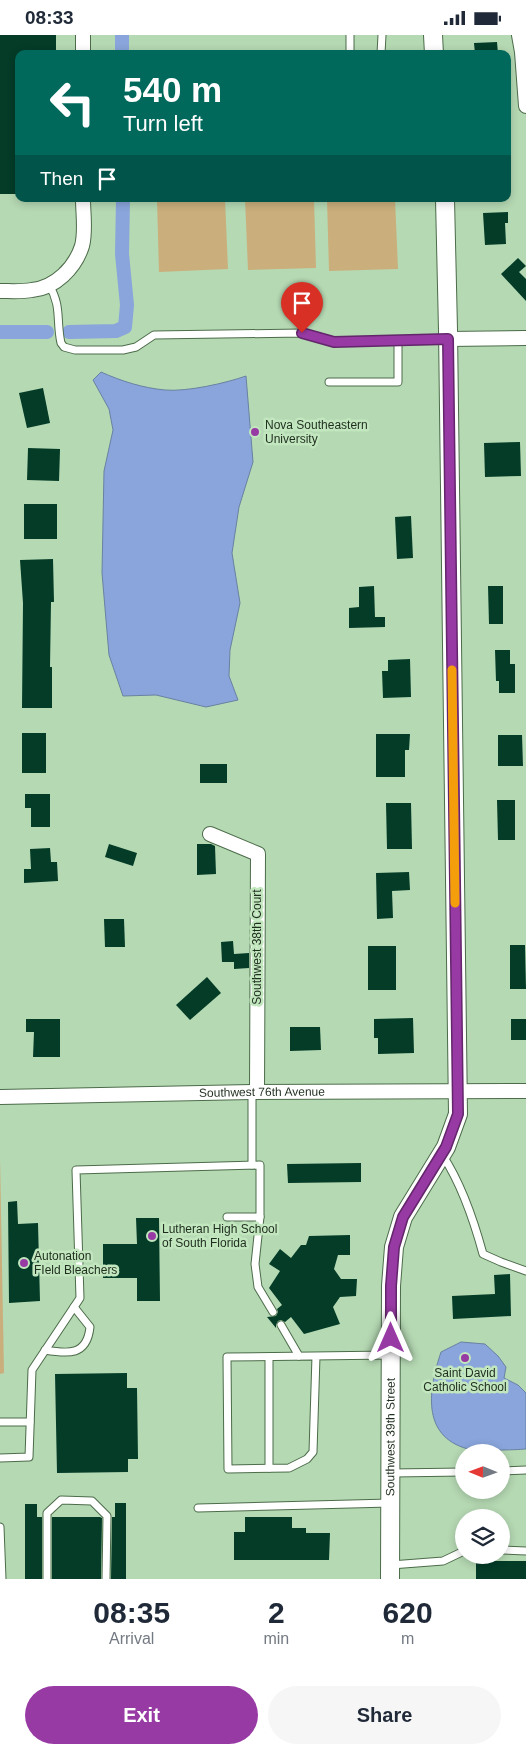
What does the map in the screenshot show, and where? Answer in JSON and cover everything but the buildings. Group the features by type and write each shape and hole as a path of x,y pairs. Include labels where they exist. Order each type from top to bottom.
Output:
{"street":[{"path":"83,35 83,50"},
{"path":"433,35 434,50"},
{"path":"519,35 526,106"},
{"path":"0,291 31,291 48,285 68,271 82,246 84,234 83,202"},
{"name":"Southwest 39th Street","path":"390,1572 390,1355 391,1286 394,1247 403,1217 446,1147 458,1114 445,202"},
{"path":"448,339 526,338"},
{"name":"Southwest 38th Court","path":"210,834 258,854 254,1092"},
{"name":"Southwest 76th Avenue","path":"0,1097 254,1092 458,1093 526,1091"}],"lane":[{"path":"350,35 350,50"},
{"path":"381,50 382,35"},
{"path":"48,285 54,293 58,306 61,343 68,349 123,350 136,347 154,335 302,333 334,342 448,339"},
{"path":"329,382 398,382 398,341"},
{"path":"252,1165 254,1092"},
{"path":"441,1154 451,1169 476,1228 484,1254 501,1263 526,1271"},
{"path":"0,1458 29,1457 32,1370 80,1298 76,1169 260,1165 260,1217 255,1264 258,1287 273,1312"},
{"path":"227,1217 260,1217"},
{"path":"45,1350 64,1353 75,1352 82,1348 89,1334 90,1327 74,1307"},
{"path":"281,1325 298,1356"},
{"path":"316,1356 313,1452 306,1459 289,1468 228,1469 227,1357 390,1355"},
{"path":"269,1468 270,1357"},
{"path":"0,1422 30,1422"},
{"path":"510,1471 526,1470"},
{"path":"390,1473 455,1471"},
{"path":"46,1579 47,1513 61,1500 92,1501 107,1516 106,1579"},
{"path":"198,1508 390,1503"},
{"path":"0,1527 2,1579"},
{"path":"510,1550 526,1551"},
{"path":"390,1572 443,1561 455,1555"}],"shaded area":[{"path":"157,202 225,202 228,269 159,272"},
{"path":"245,202 314,202 316,268 248,270"},
{"path":"327,202 395,202 398,269 329,271"},
{"path":"0,1157 4,1373 0,1374"}],"water":[{"path":"101,372 140,386 165,390 184,390 246,376 253,462 239,507 232,553 240,603 230,650 229,676 238,700 206,707 156,695 123,696 109,655 102,573 104,471 113,430 109,409 93,380"},
{"path":"461,1342 485,1344 498,1356 506,1367 504,1378 518,1385 526,1393 526,1449 510,1449 510,1444 456,1444 442,1433 435,1422 432,1409 433,1381 441,1352"}],"waterway":[{"path":"122,35 122,50"},
{"path":"69,332 116,331 125,327 127,305 122,254 123,202"},
{"path":"0,332 47,332"}],"slow traffic":[{"path":"452,670 455,903"}],"place":[{"name":"Nova Southeastern University","path":"255,432"},
{"name":"Lutheran High School of South Florida","path":"152,1236"},
{"name":"Autonation FIeld Bleachers","path":"24,1263"},
{"name":"Saint David Catholic School","path":"465,1358"}],"route":[{"path":"302,333 334,342 448,339 458,1114 446,1147 403,1217 394,1247 391,1286 391,1338"}]}
